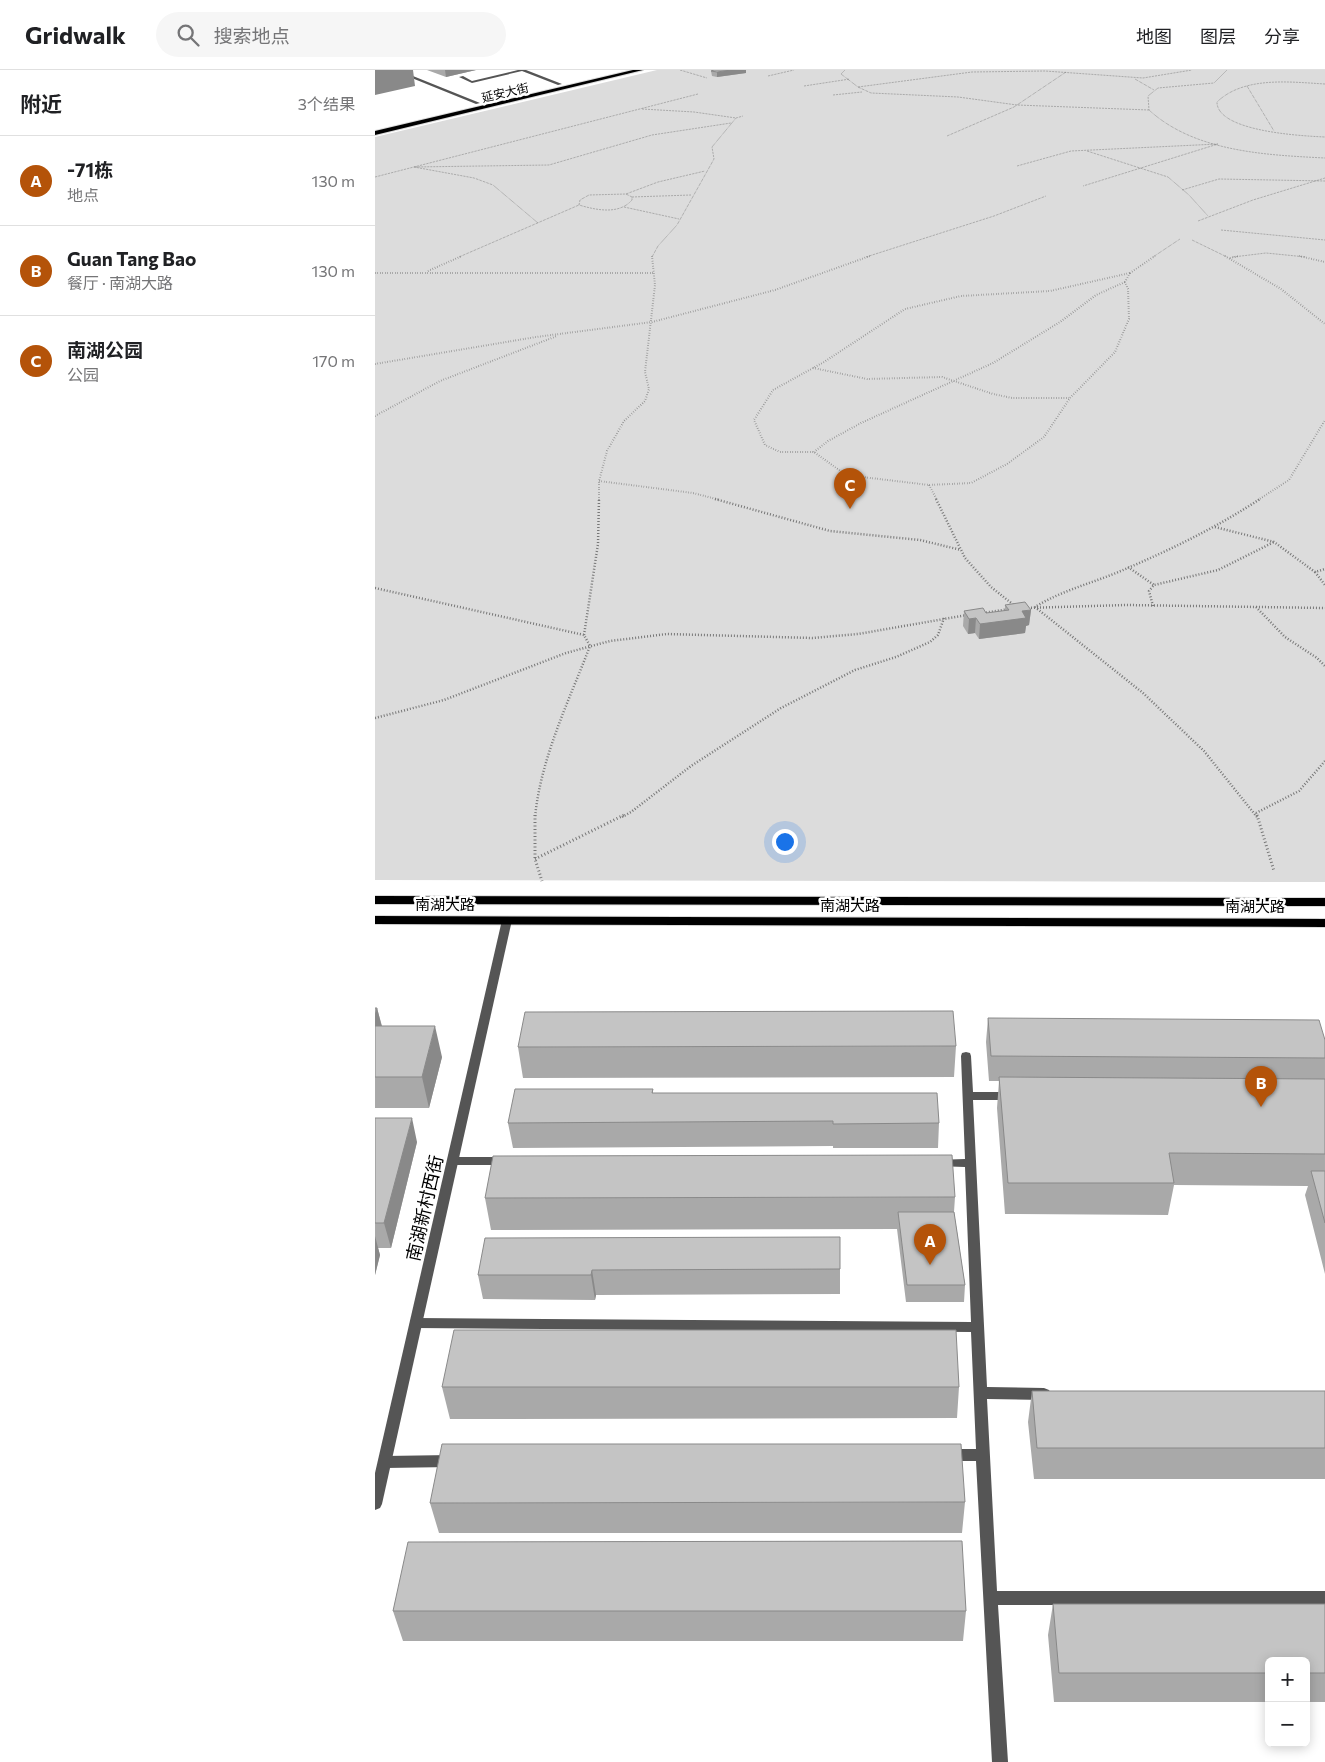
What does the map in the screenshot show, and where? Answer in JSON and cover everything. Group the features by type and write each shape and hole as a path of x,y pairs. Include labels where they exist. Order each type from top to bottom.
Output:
{"main road":[{"name":"延安大街","path":"375,128 621,70"},
{"name":"延安大街","path":"375,133 640,70"},
{"name":"南湖大路","path":"375,900 1325,902"},
{"name":"南湖大路","path":"375,920 1325,923"}],"street":[{"path":"394,70 479,104"},
{"path":"461,77 472,82 523,70 561,84"},
{"path":"399,77 407,75"},
{"name":"南湖新村西街","path":"375,1504 507,920"},
{"path":"966,1056 980,1393 1000,1762"},
{"path":"968,1096 1027,1096"},
{"path":"453,1161 512,1161"},
{"path":"930,1163 970,1163"},
{"path":"416,1323 977,1327"},
{"path":"980,1393 1059,1394"},
{"path":"933,1456 983,1455"},
{"path":"385,1462 464,1461"},
{"path":"990,1598 1325,1598"}],"path":[{"path":"680,70 707,78"},
{"path":"768,76 794,70"},
{"path":"845,70 841,74 850,79 863,92"},
{"path":"947,136 979,124 1017,105 1069,70"},
{"path":"858,87 973,71 1066,72 1132,78 1192,70"},
{"path":"1149,110 1147,101 1154,90 1169,86 1213,83 1227,70"},
{"path":"1132,78 1154,90"},
{"path":"804,86 850,79"},
{"path":"1325,84 1285,82 1247,86 1231,91 1219,98 1217,106 1219,110 1238,122 1275,132 1325,136"},
{"path":"1247,86 1275,132"},
{"path":"833,95 863,92 885,95 958,97 1017,105 1149,110 1169,126 1218,144 1271,153 1325,158"},
{"path":"375,177 698,94"},
{"path":"640,109 695,112 736,118 743,116"},
{"path":"591,646 584,635 598,544 599,481 607,452 624,421 645,401 649,389 645,372 652,322 654,273 652,256 657,246 679,219 714,159 712,147 736,118"},
{"path":"414,167 549,165 570,161 625,142 667,131 732,123"},
{"path":"1017,166 1071,151 1218,144"},
{"path":"1083,186 1218,144"},
{"path":"1085,150 1168,177 1177,182 1182,190 1200,204 1208,216"},
{"path":"414,167 474,178 493,185 538,223"},
{"path":"579,205 580,200 589,195 626,194 658,182 706,171"},
{"path":"1182,190 1219,179 1325,180"},
{"path":"1198,221 1253,200 1321,180"},
{"path":"626,194 632,197 692,195"},
{"path":"375,364 561,334 652,322 775,290 843,265 994,216 1046,196"},
{"path":"624,207 631,203 632,197"},
{"path":"425,272 579,205 607,209 624,207 679,219"},
{"path":"1221,230 1325,240"},
{"path":"1125,282 1128,289 1129,319 1115,352 1070,398 1044,437 1007,464 971,483 929,485 847,474 815,452 780,452 765,446 754,420 773,390 813,368 905,309 961,296 1007,295 1051,291 1130,273 1180,239"},
{"path":"1192,240 1229,258 1310,310 1325,324"},
{"path":"1229,258 1265,252 1281,252 1325,262"},
{"path":"375,273 654,273"},
{"path":"815,452 828,441 861,422 993,363 1060,322 1096,295 1125,282 1130,273"},
{"path":"375,416 440,381 495,358 561,334"},
{"path":"813,368 846,378 883,380 942,377 955,379 988,393 1026,400 1070,398"},
{"path":"1035,607 1053,596 1189,541 1215,527 1289,480 1325,420"},
{"path":"599,481 643,485 693,493 830,531 920,540 961,550"},
{"path":"929,485 961,550 991,587 1017,608"},
{"path":"1215,527 1274,542 1315,572 1325,585"},
{"path":"1153,606 1149,592 1154,585 1218,570 1274,542"},
{"path":"1128,567 1154,585"},
{"path":"1315,572 1325,569"},
{"path":"375,588 584,635"},
{"path":"1035,607 1143,694 1204,751 1256,813 1274,872"},
{"path":"980,613 1035,607 1325,608"},
{"path":"1256,607 1285,637 1317,658 1325,666"},
{"path":"375,718 444,700 566,653 611,641 667,634 813,638 858,634 971,614"},
{"path":"535,859 631,812 691,766 781,708 855,670 896,657 930,642 938,635 944,618"},
{"path":"544,886 535,859 534,828 541,779 591,646"},
{"path":"1256,813 1299,791 1325,761"}],"shaded area":[{"path":"657,70 1325,70 1325,882 375,880 375,137"}],"building":[{"path":"714,70 731,70 711,71"},
{"path":"1025,602 1031,610 1022,611 1026,618 980,624 976,618 969,619 964,611 983,608 986,613 1009,610 1005,605"},
{"path":"953,1011 956,1046 518,1047 525,1012"},
{"path":"988,1018 1319,1020 1325,1040 1325,1058 991,1056"},
{"path":"375,1026 435,1026 422,1077 375,1077"},
{"path":"999,1077 1325,1079 1325,1154 1169,1153 1174,1183 1008,1183"},
{"path":"515,1089 653,1089 652,1093 937,1093 939,1123 833,1124 833,1121 508,1123"},
{"path":"375,1118 412,1118 384,1223 375,1223"},
{"path":"952,1155 955,1197 485,1198 493,1156"},
{"path":"1311,1171 1325,1171 1325,1223"},
{"path":"898,1212 954,1212 965,1285 907,1285"},
{"path":"840,1237 840,1269 592,1270 591,1275 478,1275 485,1238"},
{"path":"454,1330 956,1330 959,1387 442,1387"},
{"path":"1032,1391 1325,1391 1325,1448 1037,1448"},
{"path":"442,1444 961,1444 965,1502 430,1503"},
{"path":"962,1541 966,1611 393,1611 408,1542"},
{"path":"1053,1604 1325,1604 1325,1673 1310,1673 1310,1657 1265,1657 1265,1673 1059,1673"}],"place":[{"name":"南湖公园","path":"850,509"},
{"name":"Guan Tang Bao","path":"1261,1107"},
{"name":"-71栋","path":"930,1265"}]}
